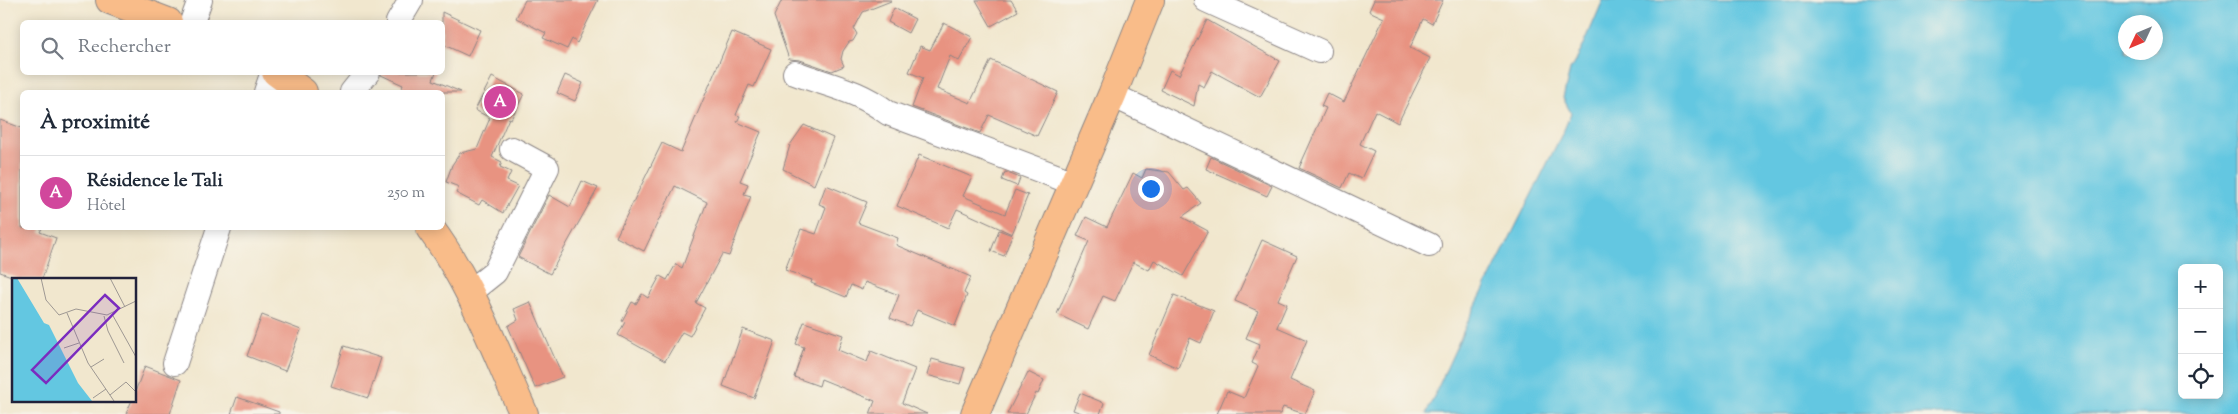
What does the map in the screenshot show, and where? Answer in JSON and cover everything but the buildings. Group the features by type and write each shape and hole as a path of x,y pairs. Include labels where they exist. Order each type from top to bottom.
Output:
{"main road":[{"path":"110,0 163,20"},
{"path":"976,414 1112,95 1150,0"},
{"path":"278,75 300,90"},
{"path":"432,230 442,244 470,292 524,414"}],"street":[{"path":"193,20 200,0"},
{"path":"399,20 411,0"},
{"path":"1206,0 1319,51"},
{"path":"795,73 833,87 851,91 878,104 888,113 1074,183"},
{"path":"267,90 273,75"},
{"path":"354,90 366,75"},
{"path":"1112,95 1429,245"},
{"path":"470,292 496,272 547,168 512,149"},
{"path":"175,363 219,230"}],"water":[{"path":"1603,0 2238,0 2238,414 1426,414 1469,319 1564,130 1571,113 1563,98 1570,70 1582,49"}],"place":[{"name":"Résidence le Tali","path":"500,102"}]}
